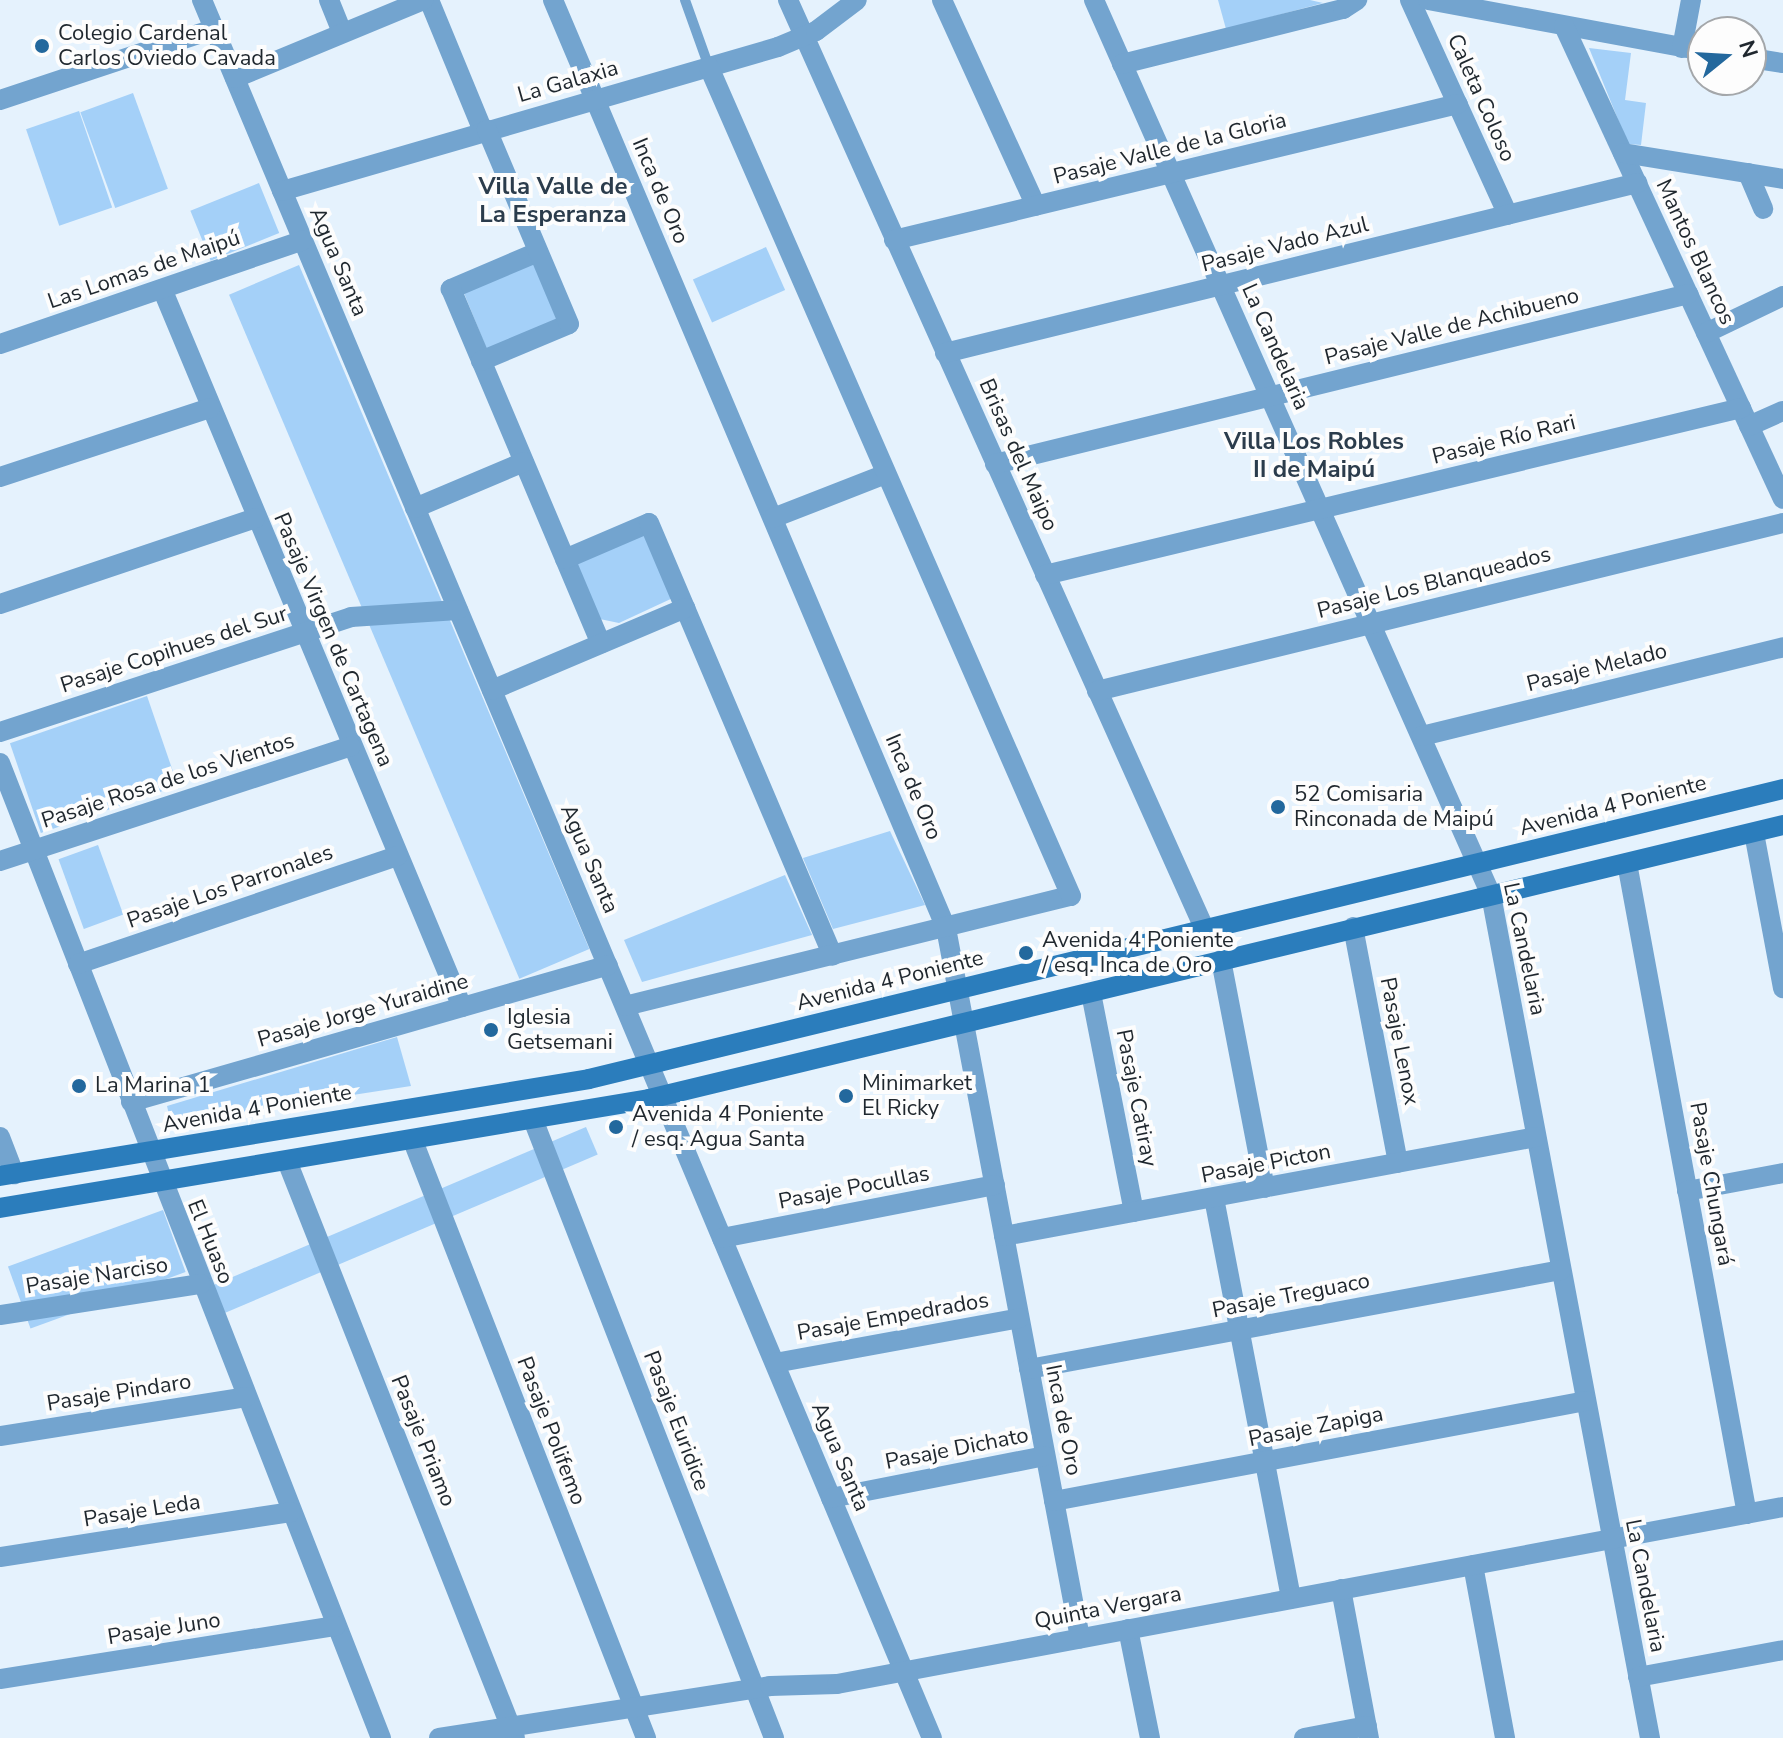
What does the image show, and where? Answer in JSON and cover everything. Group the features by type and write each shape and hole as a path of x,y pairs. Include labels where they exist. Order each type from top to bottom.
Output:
{"street":[{"name":"Agua Santa","path":"202,0 932,1738"},
{"path":"329,0 342,33"},
{"path":"235,78 423,0"},
{"path":"429,0 569,324 481,361"},
{"name":"Inca de Oro","path":"553,0 946,928 1080,1638"},
{"name":"Brisas del Maipo","path":"788,0 1205,930"},
{"name":"La Galaxia","path":"282,191 803,37 857,0"},
{"path":"942,0 1036,206"},
{"name":"La Candelaria","path":"1094,0 1491,895 1650,1738"},
{"path":"1122,64 1343,9 1357,0"},
{"name":"Caleta Coloso","path":"1410,0 1508,215"},
{"path":"1428,0 1687,48"},
{"name":"Mantos Blancos","path":"1564,26 1783,499"},
{"path":"0,100 214,29"},
{"path":"625,1006 1071,896 709,67"},
{"name":"Pasaje Valle de la Gloria","path":"894,240 1458,104"},
{"path":"1623,153 1783,179"},
{"path":"1748,173 1763,209"},
{"name":"Pasaje Vado Azul","path":"945,353 1637,183"},
{"name":"Las Lomas de Maipú","path":"0,344 163,291 303,240"},
{"path":"538,252 451,289 601,644"},
{"name":"Pasaje Virgen de Cartagena","path":"163,291 255,518 462,1007"},
{"name":"Pasaje Valle de Achibueno","path":"995,464 1688,294"},
{"path":"1706,333 1783,296"},
{"path":"0,477 210,408"},
{"name":"Pasaje Río Rari","path":"1045,575 1321,509 1783,411"},
{"path":"415,508 524,462"},
{"path":"773,518 886,474"},
{"path":"0,604 255,518"},
{"path":"565,559 649,523 833,956"},
{"name":"Pasaje Los Blanqueados","path":"1097,691 1783,523"},
{"path":"492,690 685,608"},
{"name":"Pasaje Copihues del Sur","path":"0,732 304,633 381,612 458,610"},
{"name":"Pasaje Melado","path":"1422,736 1783,647"},
{"name":"Pasaje Rosa de los Vientos","path":"0,861 351,746"},
{"name":"El Huaso","path":"0,763 160,1181 381,1738"},
{"name":"Avenida 4 Poniente","path":"7,1175 649,1065 1783,789"},
{"path":"0,1208 534,1122 663,1096 1783,825"},
{"path":"1754,833 1783,988"},
{"name":"Pasaje Los Parronales","path":"78,964 397,856"},
{"name":"Pasaje Chungará","path":"1627,863 1747,1514"},
{"path":"1274,913 1281,945"},
{"name":"Pasaje Lenox","path":"1353,927 1398,1163"},
{"path":"1221,960 1265,1188"},
{"name":"Pasaje Jorge Yuraidine","path":"131,1102 608,965"},
{"name":"Pasaje Catiray","path":"1091,993 1134,1212"},
{"name":"Pasaje Euridice","path":"534,1122 774,1738"},
{"path":"0,1137 7,1175"},
{"name":"Pasaje Picton","path":"1004,1236 1536,1137"},
{"name":"Pasaje Polifemo","path":"413,1141 646,1738"},
{"name":"Pasaje Priamo","path":"287,1161 513,1732"},
{"path":"1687,1191 1783,1173"},
{"name":"Pasaje Pocullas","path":"722,1238 995,1185"},
{"path":"1214,1198 1291,1599"},
{"name":"Pasaje Treguaco","path":"1029,1369 1561,1270"},
{"name":"Pasaje Narciso","path":"0,1315 201,1284"},
{"name":"Pasaje Empedrados","path":"775,1363 1019,1318"},
{"name":"Pasaje Pindaro","path":"0,1436 246,1397"},
{"name":"Pasaje Zapiga","path":"1054,1501 1586,1401"},
{"name":"Pasaje Dichato","path":"831,1498 1045,1456"},
{"name":"Quinta Vergara","path":"439,1738 513,1732 754,1689 837,1684 1783,1507"},
{"name":"Pasaje Leda","path":"0,1557 291,1512"},
{"path":"1473,1565 1505,1738"},
{"path":"1304,1738 1368,1732 1341,1589"},
{"name":"Pasaje Juno","path":"0,1679 336,1626"},
{"path":"1128,1629 1150,1738"},
{"path":"1638,1677 1783,1650"}],"lane":[{"path":"685,0 709,67"}],"shaded area":[{"path":"1218,0 1310,0 1323,3 1226,29"},
{"path":"1589,48 1631,53 1625,100 1646,103 1641,145 1628,144"},
{"path":"133,93 168,189 115,208 80,112"},
{"path":"79,111 112,207 59,226 26,129"},
{"path":"259,183 279,233 211,261 190,211"},
{"path":"766,247 785,290 712,322 693,280"},
{"path":"533,261 557,320 487,349 463,289"},
{"path":"299,265 589,949 519,979 229,295"},
{"path":"647,532 675,597 619,623 595,618 573,565"},
{"path":"147,696 178,786 41,833 10,743"},
{"path":"890,831 925,905 833,929 803,858"},
{"path":"98,845 123,915 84,929 59,859"},
{"path":"785,875 812,935 642,982 624,940"},
{"path":"397,1037 411,1086 171,1123 167,1106"},
{"path":"586,1127 598,1155 219,1315 208,1288"},
{"path":"163,1210 186,1272 31,1328 8,1266"}],"place":[{"name":"Colegio Cardenal Carlos Oviedo Cavada","path":"42,46"},
{"name":"52 Comisaria Rinconada de Maipú","path":"1278,807"},
{"name":"Avenida 4 Poniente / esq. Inca de Oro","path":"1026,953"},
{"name":"Iglesia Getsemani","path":"491,1030"},
{"name":"La Marina 1","path":"79,1086"},
{"name":"Minimarket El Ricky","path":"846,1096"},
{"name":"Avenida 4 Poniente / esq. Agua Santa","path":"616,1127"}],"district":[{"name":"Villa Valle de La Esperanza","path":"553,201"},
{"name":"Villa Los Robles II de Maipú","path":"1314,456"}]}
